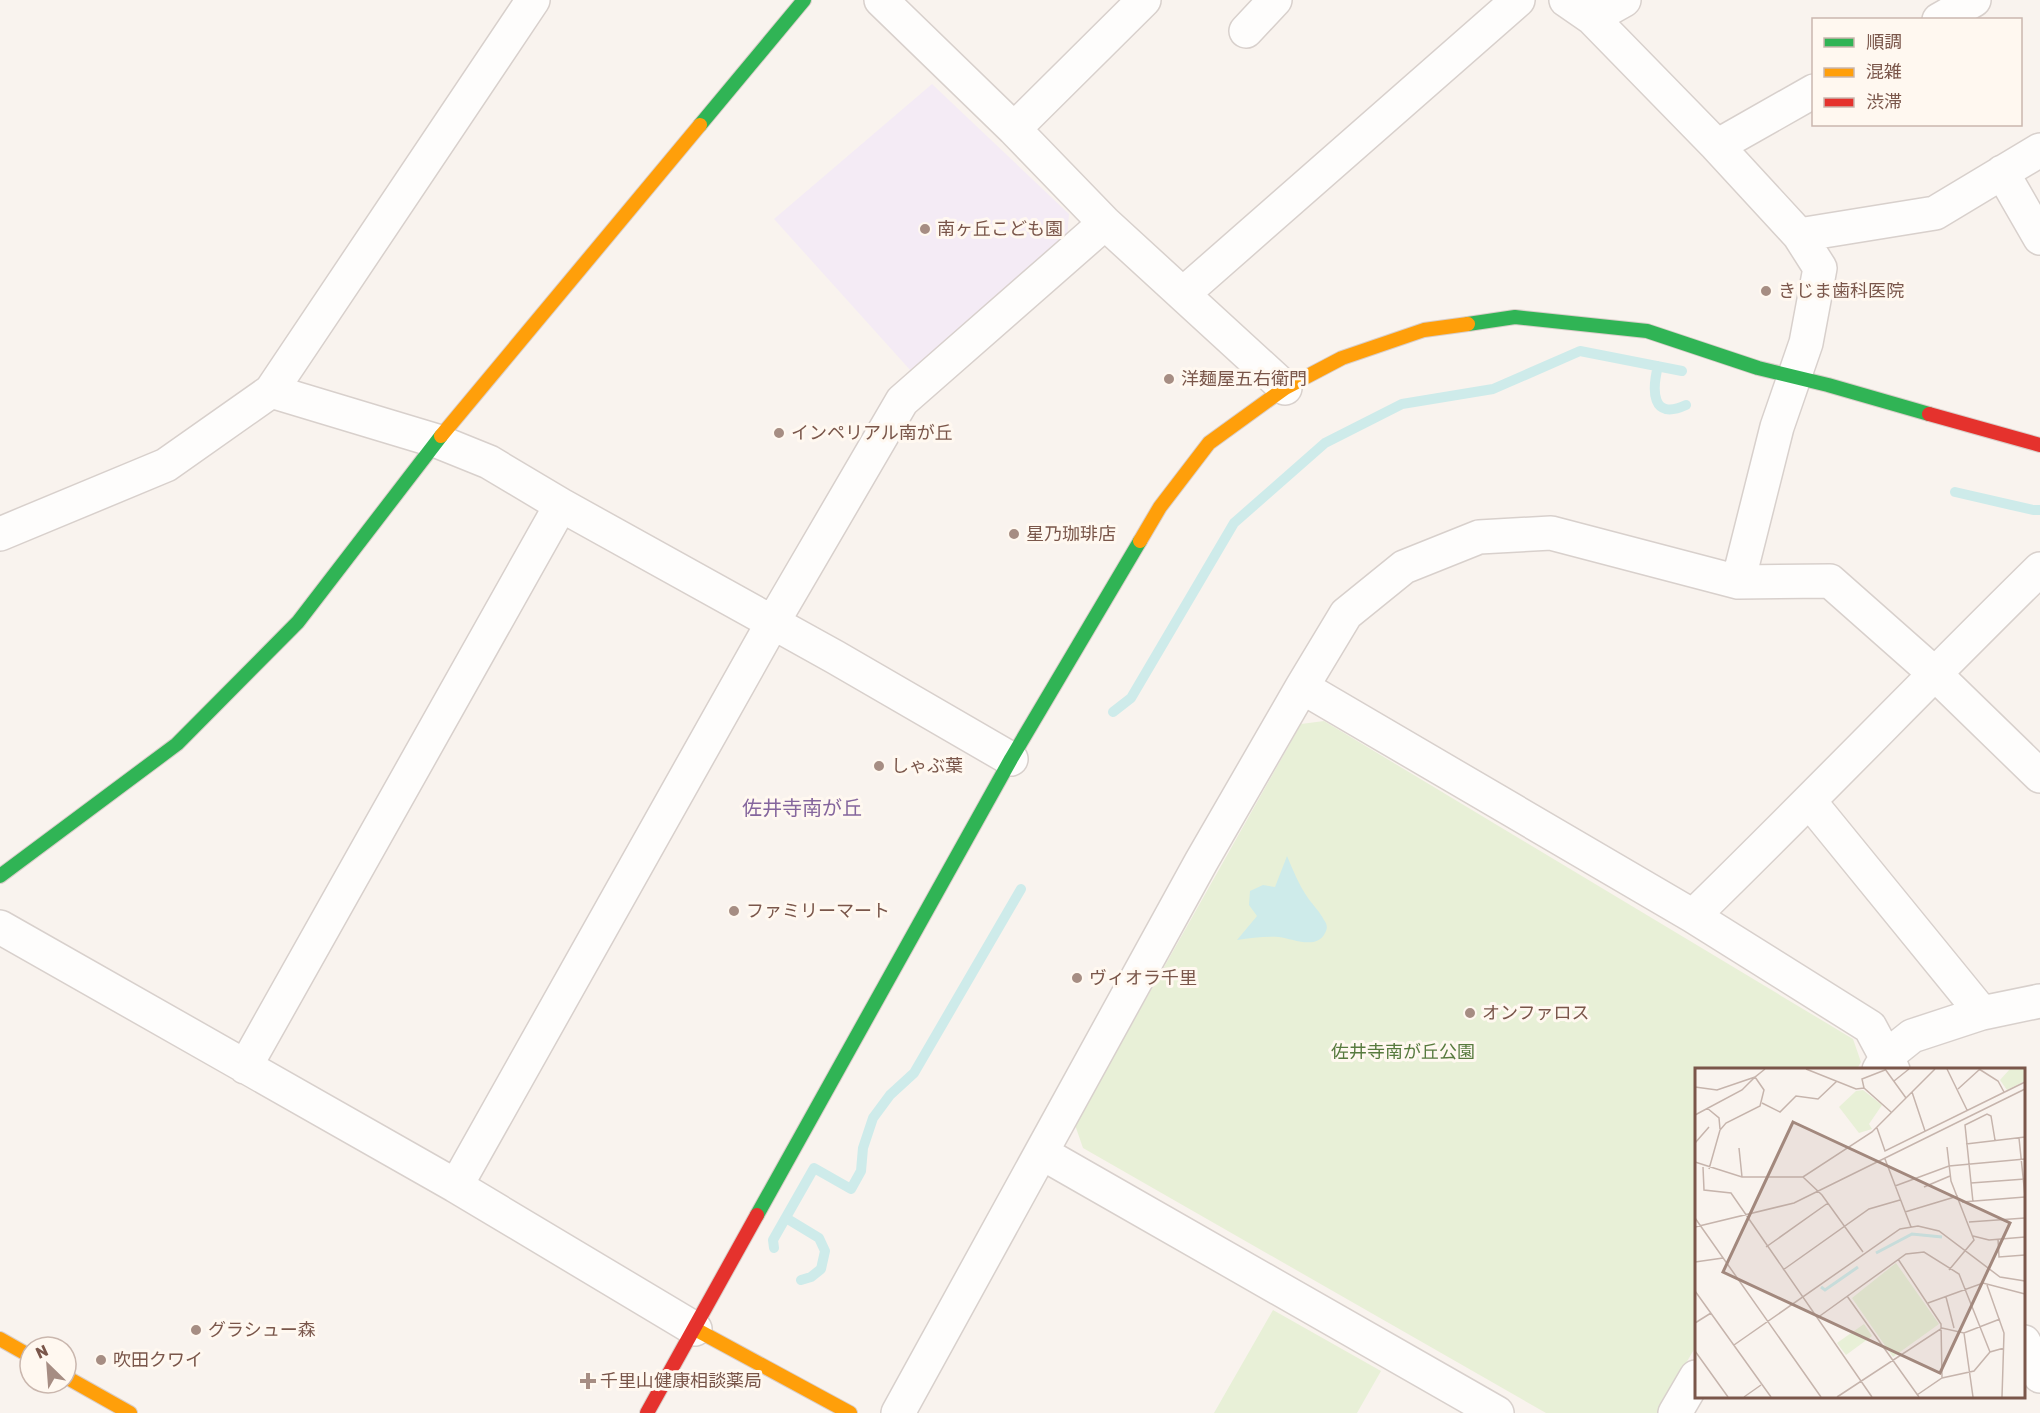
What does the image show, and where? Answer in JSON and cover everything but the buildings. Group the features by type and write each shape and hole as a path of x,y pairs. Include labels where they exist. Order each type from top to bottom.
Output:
{"street":[{"path":"0,534 166,465 271,391 533,0"},
{"path":"0,876 177,744 298,622 437,441 804,0"},
{"path":"881,0 1014,129 1105,223 1285,388"},
{"path":"1014,129 1144,0"},
{"path":"1246,31 1275,0"},
{"path":"1183,294 1518,0"},
{"path":"1579,9 1624,0"},
{"path":"1942,18 1974,0"},
{"path":"1579,9 1716,146 1799,235 1820,268 1806,343 1777,427 1738,582"},
{"path":"1716,146 1812,92"},
{"path":"1799,235 1935,213 2040,150"},
{"path":"2002,172 2040,238"},
{"path":"456,1186 773,622 902,401 1105,223"},
{"path":"647,1413 1011,759 1160,507 1209,443 1285,388 1342,358 1424,330 1515,317 1647,331 1793,378 1828,385 2040,446"},
{"path":"271,391 437,441 489,462 1011,759"},
{"path":"245,1067 561,505"},
{"path":"898,1413 1201,862 1302,687 1346,614 1404,567 1479,537 1551,533 1738,582 1830,581 1934,673 2040,776"},
{"path":"1694,916 2040,569"},
{"path":"1302,687 1694,916 1870,1027 1886,1065 1912,1036 1982,1013 2040,1001"},
{"path":"1810,802 1982,1013"},
{"path":"0,927 456,1186 695,1329 850,1413"},
{"path":"1042,1153 1497,1413"},
{"path":"0,1338 18,1349"},
{"path":"2025,1344 2040,1376"},
{"path":"1675,1413 1695,1379"},
{"path":"78,1384 130,1413"}],"shaded area":[{"name":"南ヶ丘こども園","path":"932,84 1069,214 1067,239 911,371 774,219"}],"green space":[{"name":"佐井寺南が丘公園","path":"1324,721 1853,1039 1861,1062 1858,1068 1695,1068 1695,1348 1657,1413 1546,1413 1083,1148 1075,1125 1301,724"},
{"path":"1273,1310 1381,1371 1357,1413 1214,1413"}],"water":[{"path":"1287,856 1302,888 1326,923 1325,933 1321,938 1311,942 1279,937 1237,940 1257,916 1249,905 1250,891 1263,885 1275,887"}],"waterway":[{"path":"1113,712 1131,698 1234,523 1325,443 1402,404 1493,389 1580,351 1682,371"},
{"path":"1658,366 1655,393 1660,406 1675,409 1686,405"},
{"path":"1955,492 2040,510"},
{"path":"774,1248 773,1240 814,1168 851,1189 861,1171 863,1148 873,1118 890,1095 914,1073 1021,889"},
{"path":"786,1218 819,1238 825,1251 821,1269 811,1277 801,1280"}],"traffic: fast":[{"path":"700,125 804,0"},
{"path":"1468,324 1515,317 1647,331 1758,368 1929,414"},
{"path":"0,876 177,744 298,622 441,436"},
{"path":"757,1215 1011,759 1140,541"}],"traffic: slow":[{"path":"441,436 700,125"},
{"path":"1140,541 1160,507 1209,443 1285,388 1342,358 1424,330 1468,324"},
{"path":"695,1329 850,1413"},
{"path":"0,1339 18,1349"},
{"path":"78,1384 130,1413"}],"traffic: jam":[{"path":"1929,414 2040,445"},
{"path":"647,1413 757,1215"}],"place":[{"name":"南ヶ丘こども園","path":"925,229"},
{"name":"きじま歯科医院","path":"1766,291"},
{"name":"洋麺屋五右衛門","path":"1169,379"},
{"name":"インペリアル南が丘","path":"779,433"},
{"name":"星乃珈琲店","path":"1014,534"},
{"name":"しゃぶ葉","path":"879,766"},
{"name":"ファミリーマート","path":"734,911"},
{"name":"ヴィオラ千里","path":"1077,978"},
{"name":"オンファロス","path":"1470,1013"},
{"name":"グラシュー森","path":"196,1330"},
{"name":"吹田クワイ","path":"101,1360"},
{"name":"千里山健康相談薬局","path":"588,1381"}],"district":[{"name":"佐井寺南が丘","path":"802,808"}]}
